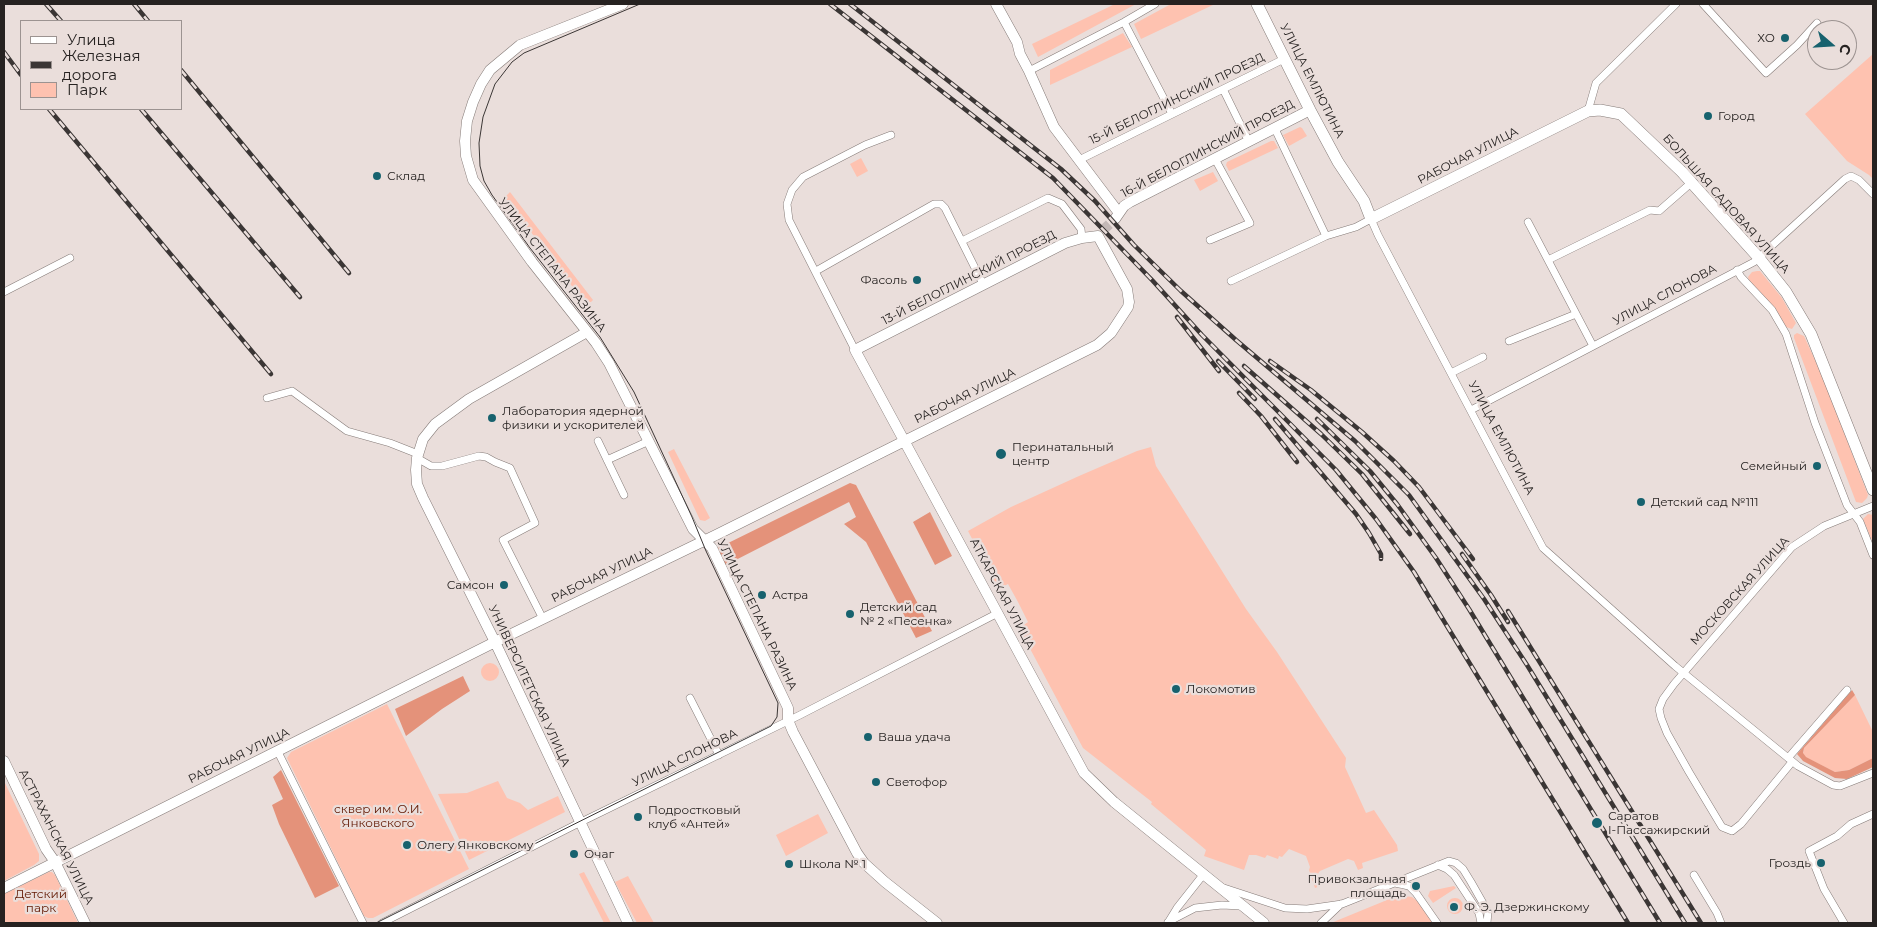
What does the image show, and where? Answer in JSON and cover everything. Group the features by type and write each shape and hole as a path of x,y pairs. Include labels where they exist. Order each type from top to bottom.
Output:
{"main road":[{"name":"УЛИЦА СТЕПАНА РАЗИНА","path":"623,4 520,46 490,70 481,84 467,121 466,156 473,180 609,362 693,529 712,548 775,677 788,708 788,720 793,732 864,863 936,923"},
{"path":"996,4 1017,42 1020,54 1054,127 1079,160"},
{"name":"УЛИЦА ЕМЛЮТИНА","path":"1256,4 1310,110 1338,162 1364,201 1371,219"},
{"name":"16-Й БЕЛОГЛИНСКИЙ ПРОЕЗД","path":"1079,160 1117,216 1130,202 1310,110"},
{"name":"БОЛЬШАЯ САДОВАЯ УЛИЦА","path":"1588,111 1605,110 1621,114 1692,183 1759,258 1786,292 1811,334 1873,490"},
{"name":"РАБОЧАЯ УЛИЦА","path":"1371,219 1588,111"},
{"name":"РАБОЧАЯ УЛИЦА","path":"4,888 495,642 1089,350 1108,337 1128,307 1129,297 1127,289 1100,234"},
{"name":"13-Й БЕЛОГЛИНСКИЙ ПРОЕЗД","path":"855,350 1065,242 1100,234"},
{"path":"417,456 422,439 428,431 458,406 587,332"},
{"name":"АТКАРСКАЯ УЛИЦА","path":"855,350 1084,773 1114,802 1203,876 1264,923"},
{"name":"УНИВЕРСИТЕТСКАЯ УЛИЦА","path":"417,456 418,484 423,498 495,642 579,823 628,923"},
{"name":"АСТРАХАНСКАЯ УЛИЦА","path":"4,761 46,849 56,862 85,923"}],"street":[{"path":"1030,72 1155,4"},
{"path":"1588,111 1596,83 1676,4"},
{"path":"1703,4 1766,73 1807,34"},
{"path":"1124,22 1172,114"},
{"name":"15-Й БЕЛОГЛИНСКИЙ ПРОЕЗД","path":"1079,160 1284,59"},
{"path":"1224,89 1250,142"},
{"path":"1275,128 1326,236"},
{"name":"АТКАРСКАЯ УЛИЦА","path":"855,350 816,271 788,220 787,204 792,190 803,177 865,145 891,135"},
{"path":"1210,240 1250,223 1215,159"},
{"name":"УЛИЦА СЛОНОВА","path":"1470,410 1759,258 1845,179 1851,176 1859,180 1873,194"},
{"path":"1548,260 1650,210 1659,211 1692,183"},
{"path":"962,241 1048,198 1062,204 1081,229 1082,238"},
{"path":"816,271 934,204 941,204 945,208 983,284"},
{"name":"РАБОЧАЯ УЛИЦА","path":"1231,281 1326,236 1356,227 1371,219"},
{"name":"УЛИЦА ЕМЛЮТИНА","path":"1371,219 1543,548 1683,672 1790,760 1833,785 1840,786 1873,774"},
{"path":"1528,222 1593,346"},
{"path":"4,292 70,258"},
{"path":"1737,270 1741,277 1772,310 1786,334 1815,423 1846,505 1860,522 1873,555"},
{"path":"1509,341 1576,314"},
{"path":"1451,372 1483,357"},
{"path":"268,398 292,391 347,431 390,443 417,456 431,466 442,466 479,456 486,457 510,468 535,523 503,540 543,619"},
{"path":"606,460 649,441"},
{"path":"598,442 624,495"},
{"name":"МОСКОВСКАЯ УЛИЦА","path":"1790,760 1741,824 1732,831 1722,827 1660,718 1663,699 1683,672 1792,547 1824,526 1873,506"},
{"name":"УЛИЦА СЛОНОВА","path":"382,923 998,614"},
{"path":"1790,760 1847,690"},
{"path":"690,698 719,755"},
{"path":"278,752 363,923"},
{"path":"1844,923 1824,889 1809,851 1837,836 1851,824 1873,814"},
{"path":"1215,884 1268,903 1295,910 1342,904 1438,865 1449,862 1456,863 1463,869 1484,903 1488,912 1487,923"},
{"path":"1438,865 1454,875 1479,913 1481,923"},
{"path":"1694,875 1717,913 1720,923"},
{"path":"1168,923 1177,908 1203,876"},
{"path":"1394,883 1409,886 1437,923"},
{"path":"1321,923 1342,904"},
{"path":"1168,923 1195,908 1222,905 1241,906"}],"green space":[{"path":"1115,4 1136,4 1038,57 1032,44"},
{"path":"1171,4 1215,4 1141,39 1134,24"},
{"path":"1123,33 1132,47 1050,85 1050,70"},
{"path":"1873,54 1873,179 1847,161 1805,114"},
{"path":"1300,127 1307,136 1289,146 1283,135"},
{"path":"1274,141 1278,148 1229,171 1226,165 1227,162"},
{"path":"861,158 868,171 857,177 850,164"},
{"path":"1213,172 1218,181 1200,191 1194,180"},
{"path":"510,192 593,300 591,302 584,302 521,219 505,197"},
{"path":"1760,271 1782,298 1796,323 1792,329 1786,327 1775,308 1749,281 1748,277 1752,272"},
{"path":"1797,333 1804,336 1822,375 1868,495 1862,503 1856,502 1794,338 1794,335"},
{"name":"Локомотив","path":"1151,447 1156,466 1246,609 1277,652 1346,758 1345,767 1366,813 1374,810 1397,845 1398,851 1362,863 1363,868 1358,870 1354,861 1348,859 1320,871 1317,875 1320,886 1315,888 1306,856 1289,849 1282,857 1279,856 1278,859 1267,855 1265,858 1249,855 1244,870 1204,856 1206,850 1151,804 1152,802 1083,748 1019,628 1028,622 1018,602 1008,584 998,589 968,531 1011,507 1137,451"},
{"path":"674,449 710,518 705,521 700,520 668,452"},
{"path":"1868,514 1873,515 1873,543 1863,519"},
{"path":"490,663 496,666 499,672 496,678 490,681 484,678 481,672 484,666"},
{"path":"1855,695 1873,732 1873,758 1849,770 1835,772 1805,757 1803,754 1804,748"},
{"name":"сквер им. О.И. Янковского","path":"387,704 469,869 373,918 368,918 364,916 287,758 291,752"},
{"path":"4,781 39,854 39,861 4,881"},
{"path":"498,781 507,798 520,803 528,810 558,796 565,812 469,860 438,794 467,793"},
{"path":"818,814 828,833 786,856 776,835"},
{"name":"Детский парк","path":"49,872 55,875 78,923 4,923 4,894"},
{"path":"584,872 611,923 604,923 579,874"},
{"path":"628,876 654,923 637,923 615,882"},
{"path":"1454,886 1456,888 1433,903 1428,896 1430,891"},
{"path":"1404,896 1412,897 1420,903 1433,923 1331,923 1387,900"},
{"path":"1455,898 1463,906 1455,914 1447,906"}],"shaded area":[{"path":"850,483 856,485 932,631 916,638 866,542 844,524 856,517 849,502 724,566 718,548"},
{"path":"930,512 952,556 935,565 913,522"},
{"path":"463,676 470,691 406,736 395,709"},
{"path":"1852,690 1855,695 1804,748 1803,753 1806,757 1835,772 1849,770 1873,758 1873,767 1847,779 1835,778 1803,761 1797,754"},
{"path":"281,770 339,886 315,898 279,824 272,805 283,799 273,777"}],"tunnel":[{"path":"1102,231 1115,219"}],"tram line":[{"path":"376,923 771,726 777,717 778,703 634,392 600,337 530,248 492,195 484,181 480,166 479,143 483,117 495,84 512,62 524,53 640,4"}],"railway":[{"path":"46,4 60,20"},
{"path":"134,4 147,20"},
{"path":"830,4 1053,178 1152,280 1202,335 1336,470 1376,519 1414,572 1628,923"},
{"path":"850,4 1061,169 1095,201 1134,245 1181,291 1355,441 1409,495 1484,599 1527,665 1685,923"},
{"path":"4,52 20,74"},
{"path":"182,71 349,273"},
{"path":"50,110 271,374"},
{"path":"142,110 300,297"},
{"path":"1177,317 1219,371"},
{"path":"1218,361 1255,399"},
{"path":"1270,361 1311,390 1394,461 1419,487 1473,559"},
{"path":"1244,366 1321,434 1362,474 1410,534"},
{"path":"1239,393 1261,416 1297,462"},
{"path":"1275,419 1356,514 1381,554 1381,559"},
{"path":"1317,419 1370,471 1397,504 1436,558 1660,923"},
{"path":"1462,554 1508,622"},
{"path":"1508,611 1701,923"}],"place":[{"name":"ХО","path":"1785,38"},
{"name":"Город","path":"1708,116"},
{"name":"Склад","path":"377,176"},
{"name":"Фасоль","path":"917,280"},
{"name":"Лаборатория ядерной физики и ускорителей","path":"492,418"},
{"name":"Перинатальный центр","path":"1001,454"},
{"name":"Семейный","path":"1817,466"},
{"name":"Детский сад №111","path":"1641,502"},
{"name":"Самсон","path":"504,585"},
{"name":"Астра","path":"762,595"},
{"name":"Детский сад № 2 «Песенка»","path":"850,614"},
{"name":"Локомотив","path":"1176,689"},
{"name":"Ваша удача","path":"868,737"},
{"name":"Светофор","path":"876,782"},
{"name":"Подростковый клуб «Антей»","path":"638,817"},
{"name":"Саратов I-Пассажирский","path":"1597,823"},
{"name":"Олегу Янковскому","path":"407,845"},
{"name":"Очаг","path":"574,854"},
{"name":"Гроздь","path":"1821,863"},
{"name":"Школа № 1","path":"789,864"},
{"name":"Привокзальная площадь","path":"1416,886"},
{"name":"Ф. Э. Дзержинскому","path":"1454,907"}]}
